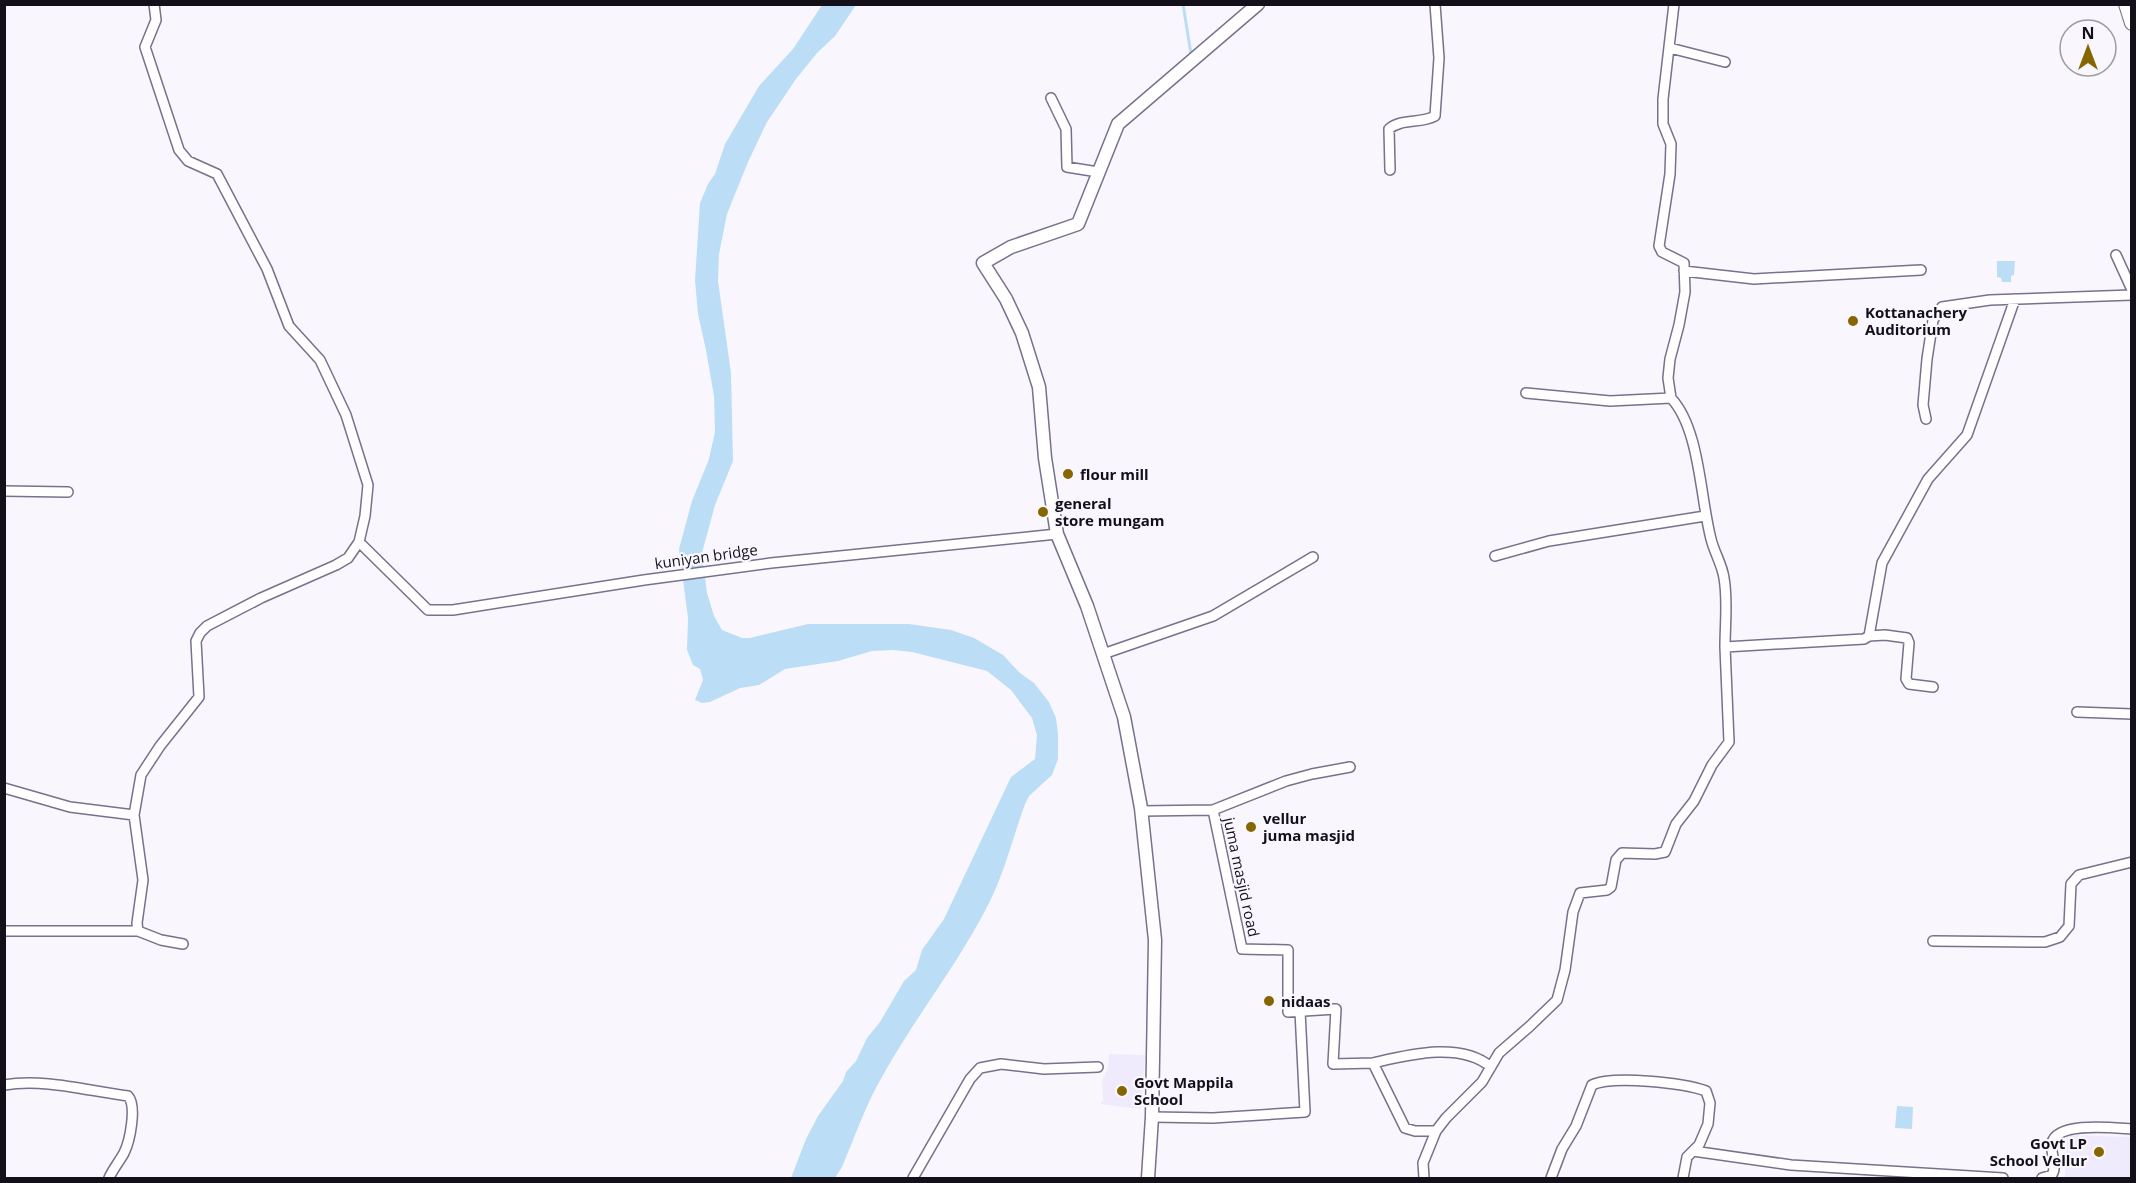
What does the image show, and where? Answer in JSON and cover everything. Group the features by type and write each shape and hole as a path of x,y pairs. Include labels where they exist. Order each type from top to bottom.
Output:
{"main road":[{"path":"1148,1179 1152,1117 1155,940 1142,811 1124,717 1087,606 1056,534 1045,458 1039,387 1018,325 1006,300 983,263 1011,247 1077,224 1118,124 1258,4"}],"street":[{"path":"138,931 137,923 144,880 134,815 141,775 160,746 199,697 196,641 200,633 207,626 261,598 348,558 359,542 365,516 368,485 346,415 320,360 289,326 267,269 217,174 188,161 179,150 145,47 156,20 153,4"},
{"path":"1390,170 1389,129 1396,123 1427,121 1435,116 1439,58 1435,4"},
{"path":"1424,1179 1423,1163 1436,1131 1482,1082 1499,1053 1557,1000 1565,970 1573,912 1580,893 1607,890 1611,887 1617,860 1622,853 1665,852 1676,824 1694,801 1712,765 1728,741 1725,578 1711,542 1689,429 1679,407 1671,398 1668,378 1685,292 1684,263 1662,252 1659,246 1670,174 1671,144 1663,124 1663,99 1674,4"},
{"path":"1670,48 1725,62"},
{"path":"1052,98 1066,129 1067,168 1098,172"},
{"path":"2116,255 2132,290"},
{"path":"1684,271 1754,279 1921,270"},
{"path":"1926,419 1923,405 1927,359 1933,320 1942,307 1990,300 2132,296"},
{"path":"1869,636 1882,563 1928,479 1967,435 2015,300"},
{"path":"1526,393 1610,401 1671,398"},
{"path":"4,491 68,492"},
{"path":"1495,556 1548,542 1705,516"},
{"name":"kuniyan bridge","path":"359,542 428,610 453,610 771,562 1056,534"},
{"path":"1103,654 1213,616 1313,557"},
{"path":"1725,647 1864,639 1869,636 1885,635 1907,638 1909,643 1906,679 1908,684 1933,687"},
{"path":"2077,712 2132,714"},
{"path":"1214,810 1286,781 1350,767"},
{"path":"4,788 70,807 134,815"},
{"name":"juma masjid road","path":"1142,811 1214,810 1242,949 1288,950 1288,1012 1300,1011"},
{"path":"1933,940 2045,942 2060,938 2069,926 2071,884 2079,875 2132,862"},
{"path":"4,931 138,931 161,940 183,944"},
{"path":"1152,1117 1213,1118 1305,1112 1300,1011 1336,1009 1333,1064 1373,1063 1399,1057 1451,1052 1483,1060 1491,1067"},
{"path":"1373,1063 1405,1128 1415,1131 1436,1131"},
{"path":"913,1179 970,1079 980,1068 1001,1064 1044,1069 1098,1067"},
{"path":"4,1085 20,1082 128,1096 133,1105 125,1151 109,1179"},
{"path":"1551,1179 1562,1149 1576,1126 1592,1085 1599,1082 1694,1086 1706,1091 1710,1103 1708,1124 1698,1145 1687,1157 1683,1179"},
{"path":"2042,1179 2052,1175 2055,1170 2052,1142 2057,1134 2069,1128 2132,1129"},
{"path":"1693,1151 1791,1165 2003,1179"}],"shaded area":[{"name":"Govt Mappila School","path":"1109,1054 1145,1055 1141,1109 1100,1104 1103,1100 1102,1081 1108,1068"},
{"name":"Govt LP School Vellur","path":"2067,1135 2131,1137 2131,1178 2065,1178"}],"water":[{"path":"822,5 856,5 835,36 817,53 796,79 767,122 727,214 719,254 718,281 731,373 733,461 715,505 702,553 707,593 714,616 722,630 742,638 808,624 909,624 951,630 974,638 1003,655 1020,673 1034,683 1049,702 1056,718 1058,759 1052,775 1029,796 1000,879 989,903 964,947 883,1075 835,1178 791,1178 806,1139 818,1116 843,1081 846,1072 856,1061 867,1038 880,1022 904,981 916,970 922,950 944,919 1011,777 1035,759 1037,735 1032,718 1011,690 987,671 912,652 893,650 872,651 838,661 785,669 759,685 740,688 710,702 702,703 695,700 703,680 700,669 693,665 687,650 688,618 679,549 692,501 709,459 715,432 714,396 698,314 695,280 700,203 715,174 725,144 759,86 793,49"},
{"path":"1997,261 2015,261 2011,282 2002,282 2001,278 1997,277"},
{"path":"1897,1106 1913,1107 1912,1129 1895,1128"}],"waterway":[{"path":"1183,4 1191,54"}],"place":[{"name":"Kottanachery Auditorium","path":"1853,321"},
{"name":"flour mill","path":"1068,474"},
{"name":"general store mungam","path":"1043,512"},
{"name":"vellur juma masjid","path":"1251,827"},
{"name":"nidaas","path":"1269,1001"},
{"name":"Govt Mappila School","path":"1122,1091"},
{"name":"Govt LP School Vellur","path":"2099,1152"}]}
